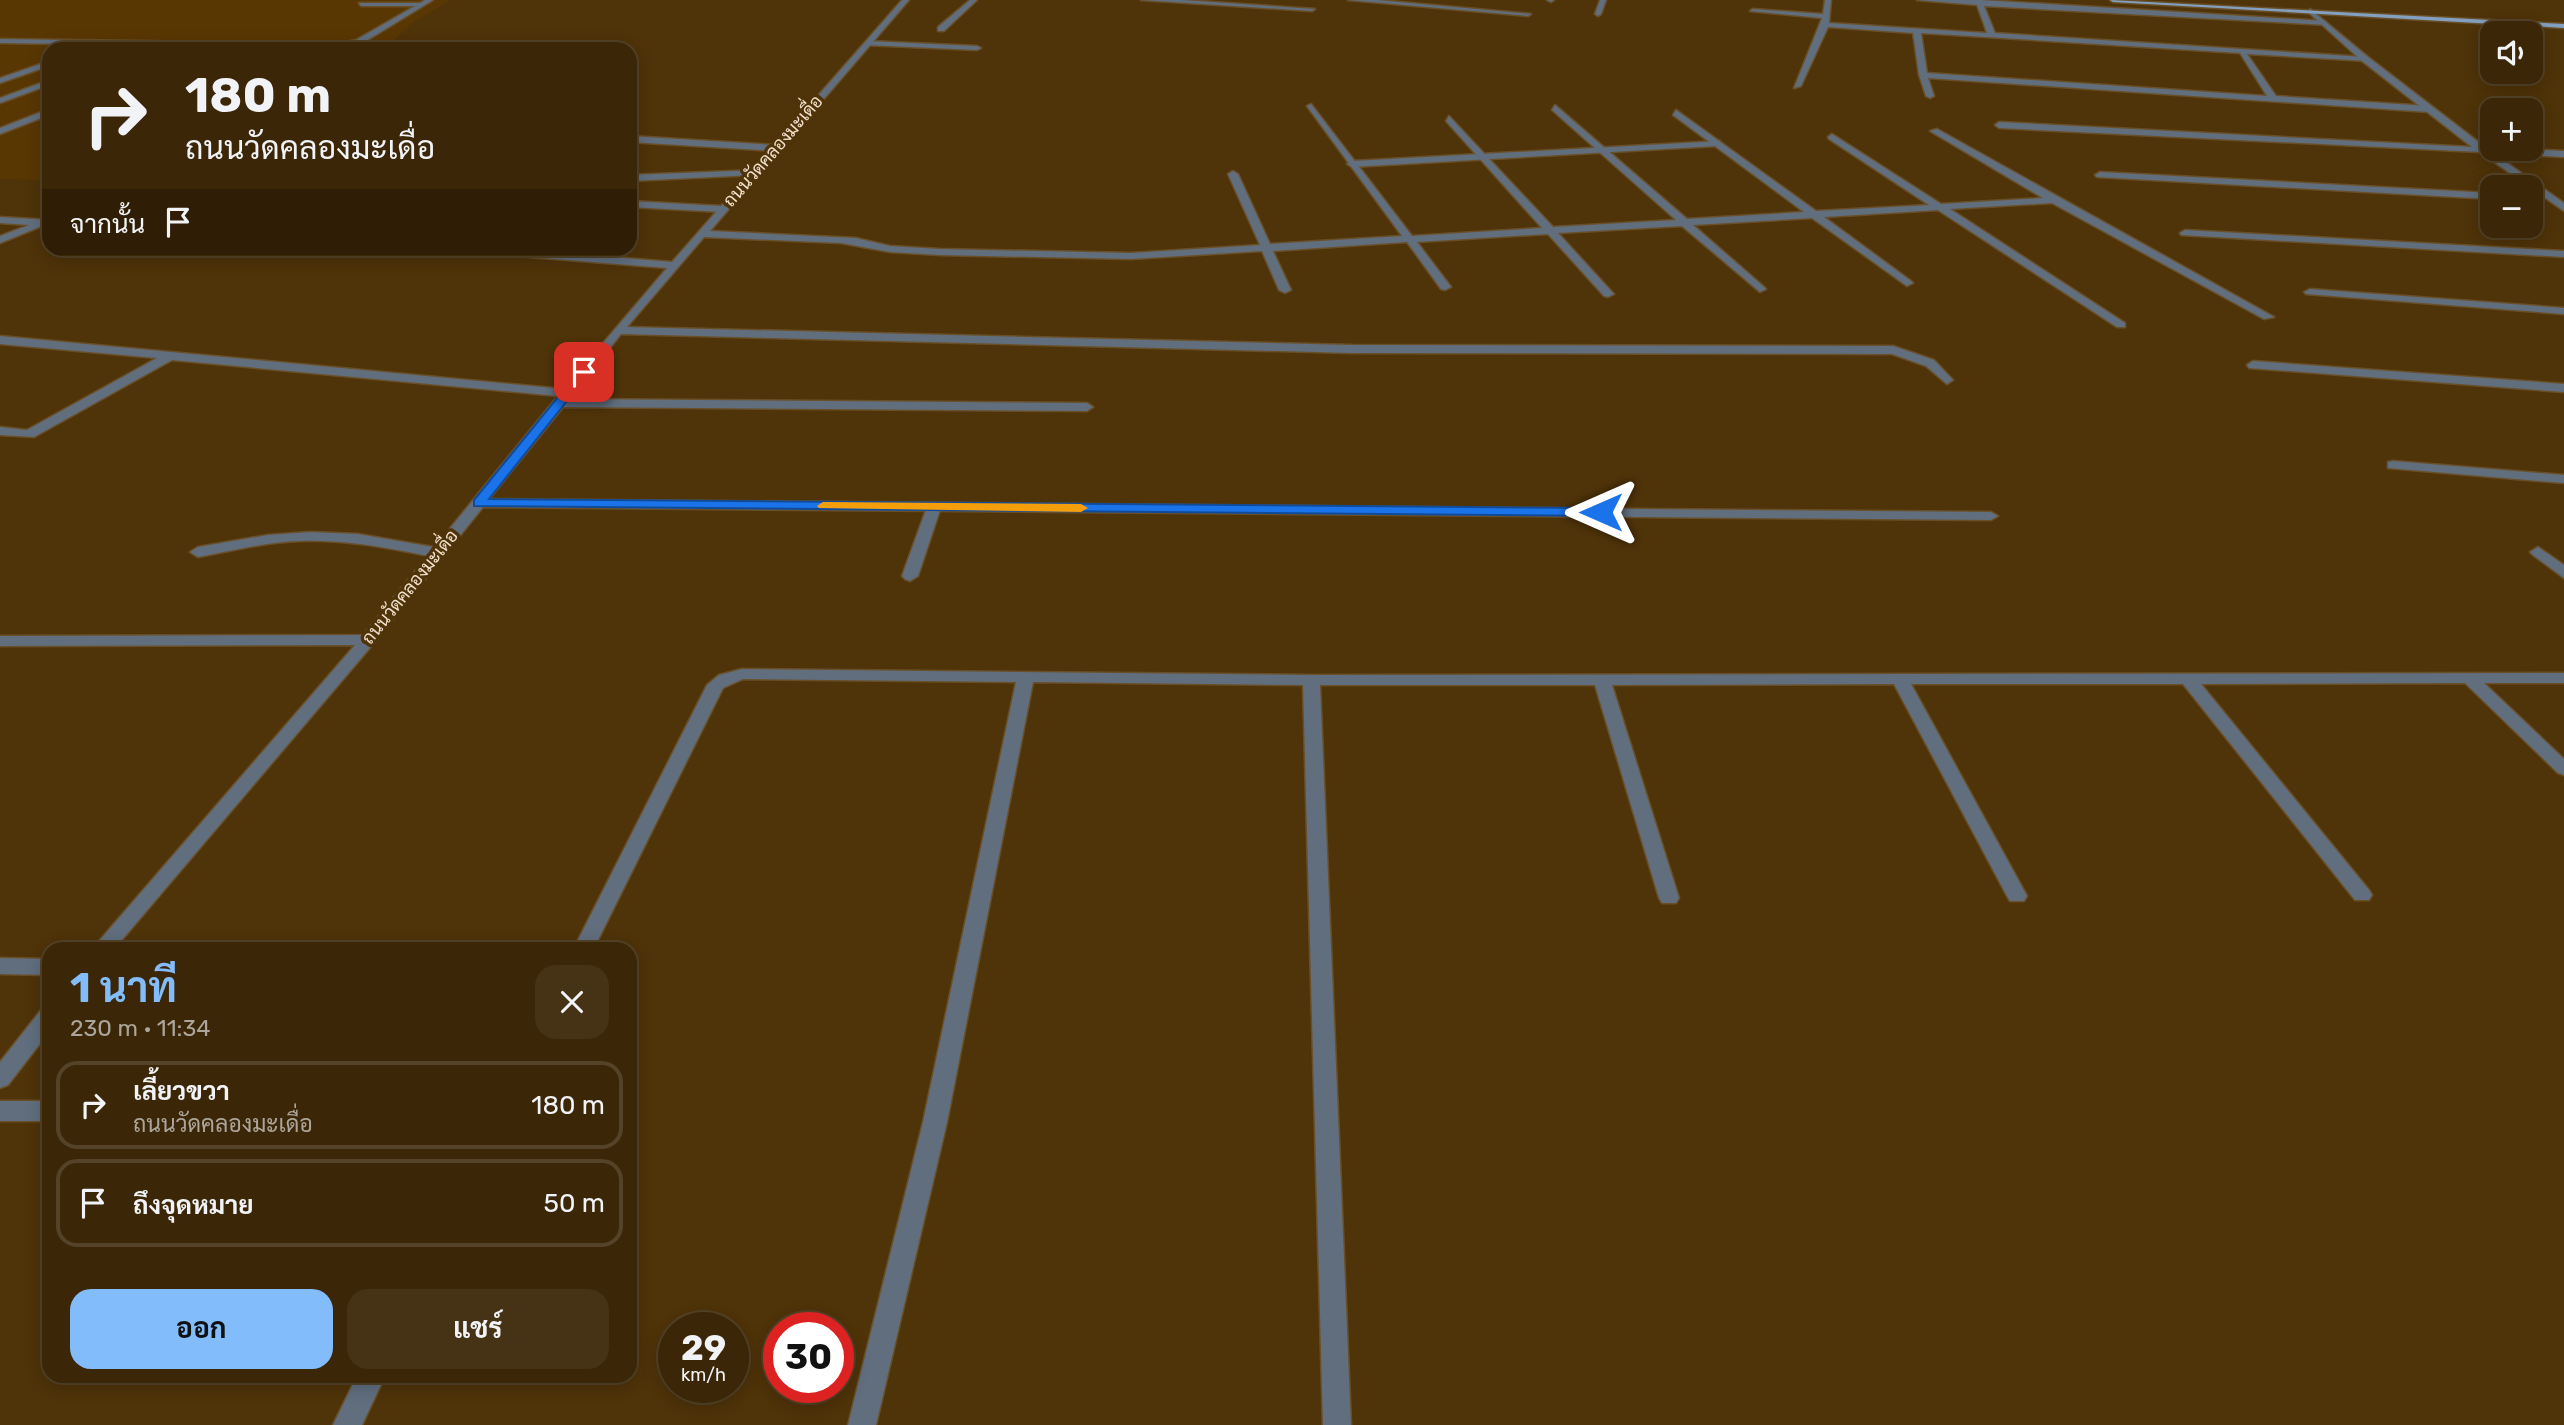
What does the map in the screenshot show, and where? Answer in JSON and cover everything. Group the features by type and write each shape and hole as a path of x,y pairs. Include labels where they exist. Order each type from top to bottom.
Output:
{"main road":[{"path":"2113,0 2564,26"},
{"path":"2241,0 2564,18"}],"street":[{"path":"358,42 430,0"},
{"name":"ถนนวัดคลองมะเดื่อ","path":"108,942 368,640 673,265 906,0"},
{"path":"941,29 974,0"},
{"path":"1144,0 1312,9"},
{"path":"1351,0 1528,14"},
{"path":"1457,8 1465,0"},
{"path":"1598,14 1602,0"},
{"path":"1797,86 1825,21 1828,0"},
{"path":"1920,0 2325,23"},
{"path":"2125,1 2141,21"},
{"path":"1979,2 1992,36"},
{"path":"361,4 422,4"},
{"path":"1753,11 1917,32 2365,59"},
{"path":"2310,11 2365,59 2480,148"},
{"path":"1917,32 1923,75 1930,96"},
{"path":"2156,38 2164,46"},
{"path":"0,41 52,42"},
{"path":"868,43 977,48"},
{"path":"2242,51 2274,100"},
{"path":"0,81 42,66"},
{"path":"1923,75 2429,109"},
{"path":"0,101 42,85"},
{"path":"14,95 37,96"},
{"path":"1311,106 1445,287"},
{"path":"1555,108 1760,289"},
{"path":"1676,113 1907,283"},
{"path":"0,131 42,115"},
{"path":"1449,119 1608,293"},
{"path":"1999,125 2480,150"},
{"path":"1934,131 2268,317"},
{"path":"1832,137 2121,325"},
{"path":"637,139 776,148"},
{"path":"1352,164 1717,143"},
{"path":"2543,153 2564,154"},
{"path":"2498,161 2564,208"},
{"path":"637,178 755,172"},
{"path":"1233,174 1284,290"},
{"path":"2100,175 2480,195"},
{"path":"2543,199 2564,200"},
{"path":"700,234 844,241 903,250 1119,257 2054,200"},
{"path":"637,204 722,209"},
{"path":"0,220 42,223"},
{"path":"0,240 42,224"},
{"path":"2185,233 2564,254"},
{"path":"559,256 673,265"},
{"path":"2310,292 2564,311"},
{"path":"618,330 1352,349 1893,351 1930,363 1947,380"},
{"path":"0,340 564,398 1087,407"},
{"path":"0,432 29,433 170,356"},
{"path":"2253,365 2564,388"},
{"path":"2393,465 2564,479"},
{"path":"479,503 1991,516"},
{"path":"910,576 934,507"},
{"path":"198,552 273,539 310,536 352,538 439,553"},
{"path":"2538,552 2564,573"},
{"path":"0,641 368,640"},
{"path":"587,942 716,685 741,674 1311,680 2564,678"},
{"path":"862,1425 934,1122 1024,678"},
{"path":"1602,679 1669,898"},
{"path":"1900,679 2017,896"},
{"path":"2188,679 2362,895"},
{"path":"2470,679 2564,769"},
{"path":"1311,680 1337,1425"},
{"path":"0,966 42,967"},
{"path":"0,1079 42,1025"},
{"path":"0,1111 42,1111"},
{"path":"347,1425 368,1383"}],"shaded area":[{"path":"0,0 451,0 412,23 392,42 42,42 42,180 0,179"}],"slow traffic":[{"path":"823,506 1081,508"}],"route":[{"path":"584,372 479,503 1601,512"}]}
